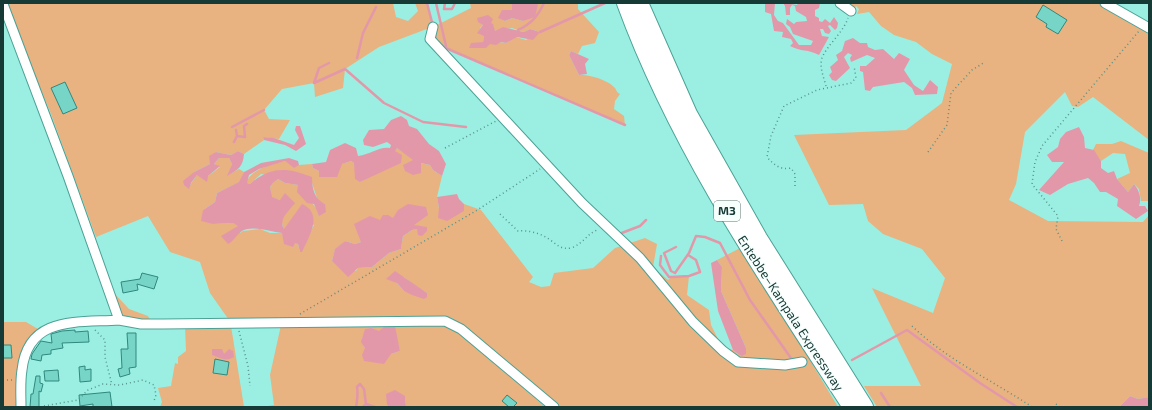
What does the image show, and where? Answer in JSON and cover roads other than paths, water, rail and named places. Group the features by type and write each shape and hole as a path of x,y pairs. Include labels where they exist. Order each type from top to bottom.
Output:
{"highway":[{"name":"Entebbe–Kampala Expressway","path":"624,3 659,84 700,164 771,284 851,407"},
{"name":"Entebbe–Kampala Expressway","path":"640,3 689,114 708,149 759,238 865,407"}],"street":[{"path":"840,3 851,11"},
{"path":"1105,3 1146,27"},
{"path":"3,4 66,169 119,320"},
{"path":"433,27 430,39 546,165 640,258 693,322 738,362 785,365 802,362"},
{"path":"21,407 22,370 25,356 34,339 43,330 67,323 119,320 163,324 445,321 453,324 468,334 554,407"}],"waterway":[{"path":"427,3 433,26"},
{"path":"436,3 446,46"},
{"path":"445,3 444,9 452,9 455,3"},
{"path":"518,30 534,19 544,3"},
{"path":"540,32 605,3"},
{"path":"357,58 363,33 376,7"},
{"path":"435,35 436,42 448,49 625,125"},
{"path":"329,63 319,68 314,83 345,69 384,103 423,122 466,127"},
{"path":"232,127 264,110"},
{"path":"236,130 237,136 245,137 244,126 247,124"},
{"path":"234,142 237,136"},
{"path":"619,234 640,226 646,220"},
{"path":"676,247 664,253 671,271 675,273 689,253 696,236 705,237 720,243 750,300 793,361"},
{"path":"661,256 660,265 669,277 671,277 689,276 700,272 696,260 688,255"},
{"path":"852,360 907,330 980,383 1017,407"},
{"path":"356,407 357,387 360,384 364,389 366,404"},
{"path":"881,393 890,407"},
{"path":"363,407 366,404 375,407"}]}
